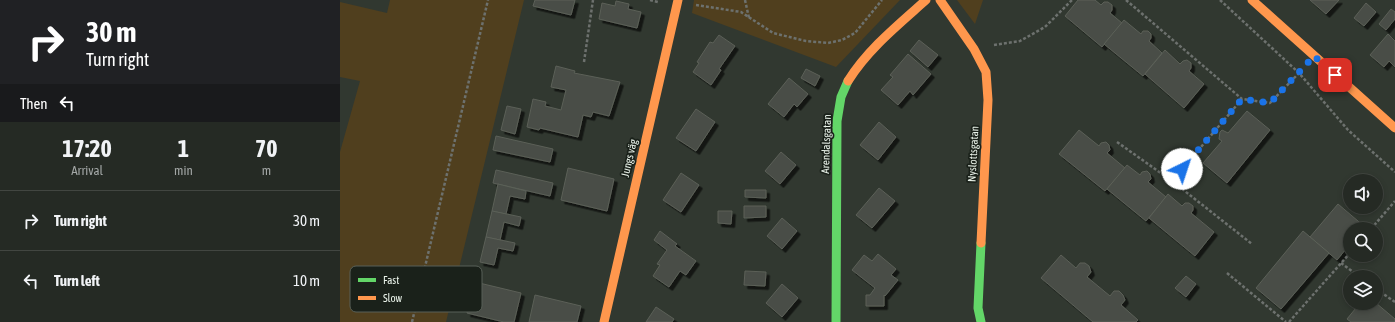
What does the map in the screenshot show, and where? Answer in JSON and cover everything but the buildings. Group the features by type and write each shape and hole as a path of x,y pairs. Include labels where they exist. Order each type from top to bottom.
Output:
{"street":[{"name":"Arendalsgatan","path":"836,322 837,121 842,94 857,67 884,38 926,0"},
{"name":"Nyslottsgatan","path":"940,0 974,49 986,72 988,100 978,308 981,322"},
{"path":"1252,0 1395,128"},
{"name":"Jungs väg","path":"604,322 678,1"}],"path":[{"path":"425,266 488,0"},
{"path":"584,62 593,0"},
{"path":"745,0 749,18"},
{"path":"678,1 741,12 773,32 806,41 828,42 842,40 855,33 882,0"},
{"path":"974,49 1020,41 1045,27 1072,0"},
{"path":"1126,0 1242,99 1270,103 1314,56"},
{"path":"1220,0 1299,73 1348,130 1395,172"},
{"path":"1172,181 1242,99"},
{"path":"1117,142 1172,181 1252,244"},
{"path":"1377,222 1395,201"},
{"path":"1289,322 1341,263 1350,270"},
{"path":"1227,273 1286,322"},
{"path":"1383,294 1395,302"},
{"path":"412,322 414,312"}],"shaded area":[{"path":"390,0 524,0 460,266 350,266 350,312 448,312 446,322 340,322 340,152 360,81 340,77 340,2 387,13"},
{"path":"694,0 900,0 836,67 692,13"},
{"path":"957,0 983,0 975,24"}],"traffic: fast":[{"path":"836,322 837,121 841,97 848,81"},
{"path":"981,243 978,308 981,322"}],"traffic: slow":[{"path":"604,322 678,0"},
{"path":"848,81 874,48 926,0"},
{"path":"940,0 974,49 986,72 988,100 981,243"},
{"path":"1252,0 1395,128"}],"route":[{"path":"1182,169 1242,99 1270,103 1314,56 1335,75"}]}
